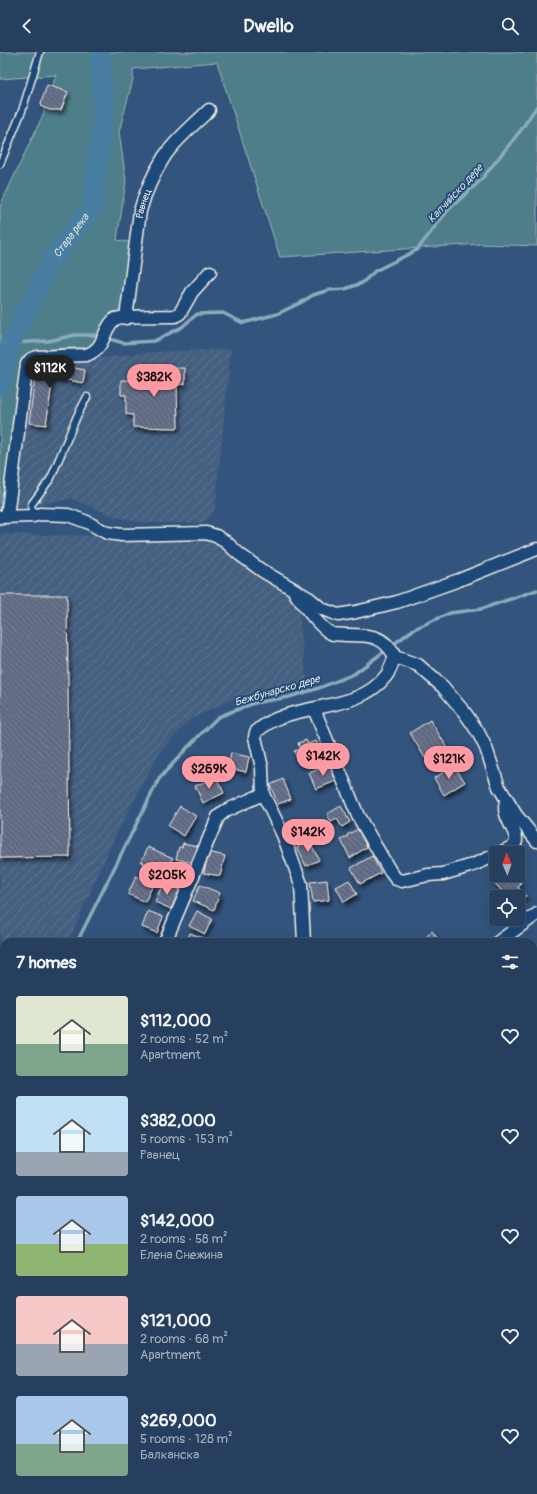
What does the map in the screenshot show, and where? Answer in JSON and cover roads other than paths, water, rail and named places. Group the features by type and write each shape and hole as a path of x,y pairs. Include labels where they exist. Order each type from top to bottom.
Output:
{"street":[{"name":"Равнец","path":"126,318 140,211 144,199 164,157 177,140 209,110"},
{"path":"210,272 192,292 180,313 175,316 118,318 111,324 99,348 94,352 86,355 37,357 31,359 28,364 3,517 33,516 40,514 68,515 87,522 107,533 122,535 206,533 216,536 226,542 239,554 261,570 310,599 322,609 338,615 397,602 459,580 537,549"},
{"path":"294,590 311,616 332,634 364,635 383,641 394,654 418,665 443,687 466,713 478,732 499,787 516,815 537,841"},
{"path":"304,938 300,884 283,835 263,794 262,768 255,737 256,732 275,721 294,713 348,700 370,692 387,675 394,654"},
{"path":"314,709 358,816 386,866 396,879 402,881 428,875 443,874 473,865 489,858"},
{"path":"167,938 218,818 225,811 263,794"},
{"path":"507,799 504,804 504,813 514,832 516,841 512,846"},
{"path":"504,938 537,914"}],"lane":[{"path":"0,164 22,111 40,52"},
{"path":"33,516 31,505 51,478 77,416 87,397"}],"waterway":[{"name":"Стара река","path":"0,386 11,343 50,263 92,207 104,113 100,52"},
{"name":"Капчийско дере","path":"11,343 48,341 75,335 97,335 123,343 154,341 182,327 197,314 223,313 243,323 277,314 313,295 329,290 345,289 362,283 375,271 417,250 448,210 481,180 521,130 537,106"},
{"name":"Бежбунарско дере","path":"79,938 159,779 218,717 254,703 289,697 319,688 354,674 414,629 450,613 481,609 537,590"}]}
